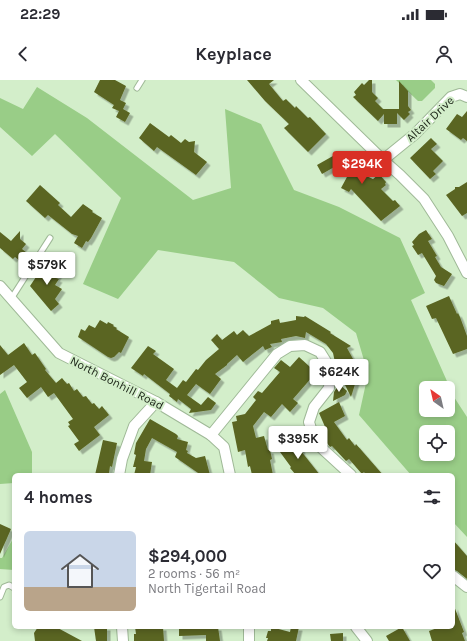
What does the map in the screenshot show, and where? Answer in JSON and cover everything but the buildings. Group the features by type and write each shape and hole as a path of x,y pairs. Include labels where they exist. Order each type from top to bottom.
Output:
{"street":[{"path":"301,80 424,199 448,236 467,273"},
{"name":"Altair Drive","path":"383,160 415,134 451,97 463,96"},
{"name":"North Bonhill Road","path":"0,286 59,353 156,402 211,435 224,447 230,473"},
{"path":"211,435 277,354 290,346 305,345 320,352 330,368 329,388 314,407 309,422 315,442 349,473"},
{"path":"119,473 122,459 134,426 156,402"},
{"path":"455,578 467,587"},
{"path":"122,629 123,641"},
{"path":"249,629 249,641"},
{"path":"358,629 367,641"}],"lane":[{"path":"138,88 142,80"},
{"path":"11,299 50,238"},
{"path":"0,597 4,587 9,584 12,586"}],"green space":[{"path":"396,80 431,80 435,84 435,88 422,101 418,101"},
{"path":"37,87 87,118 193,200 231,188 225,109 261,124 294,190 339,207 400,238 425,293 411,300 447,381 419,381 419,417 455,417 455,399 467,417 467,537 455,524 455,473 409,473 359,415 368,374 356,333 323,308 279,298 234,262 158,250 118,299 83,284 121,198 55,134 32,156 0,127 0,98 23,109"},
{"path":"5,390 32,452 32,473 12,473 12,483 0,484 0,394"},
{"path":"12,540 12,570 0,569 0,558 2,558"}]}
